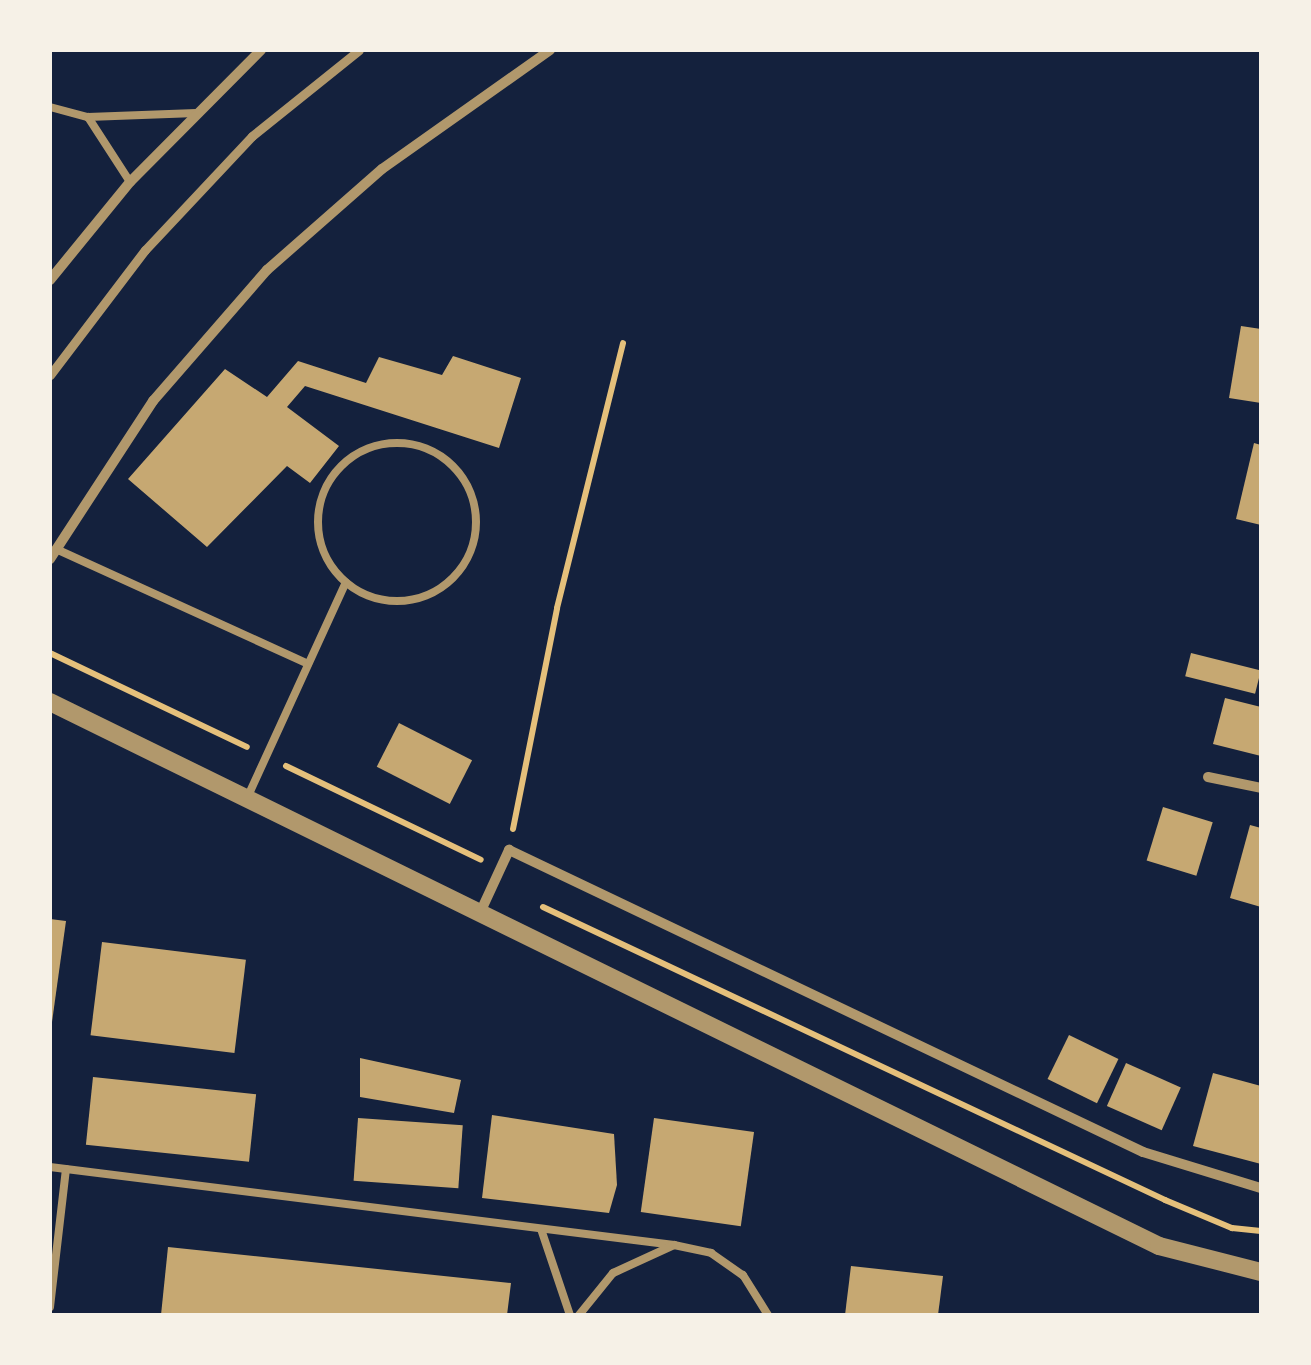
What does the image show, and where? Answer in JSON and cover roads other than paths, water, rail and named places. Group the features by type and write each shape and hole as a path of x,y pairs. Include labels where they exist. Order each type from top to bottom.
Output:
{"street":[{"path":"50,280 130,182 261,50"},
{"path":"50,375 145,250 252,136 359,50"},
{"path":"53,554 153,401 268,270 382,169 550,50"},
{"path":"50,702 245,802 1159,1246 1261,1272"},
{"path":"1208,777 1261,788"},
{"path":"479,916 509,850 1143,1152 1261,1188"}],"lane":[{"path":"50,107 88,117 196,113"},
{"path":"88,117 130,182"},
{"path":"397,442 428,448 454,466 471,492 477,522 471,552 453,578 427,596 396,602 366,596 346,582 323,552 317,521 323,491 340,465 367,448 397,442"},
{"path":"53,554 308,664"},
{"path":"245,802 346,582"},
{"path":"50,1167 674,1245 710,1253 744,1275 768,1315"},
{"path":"50,1307 66,1169"},
{"path":"541,1229 570,1315"},
{"path":"579,1315 613,1272 674,1245"}]}
